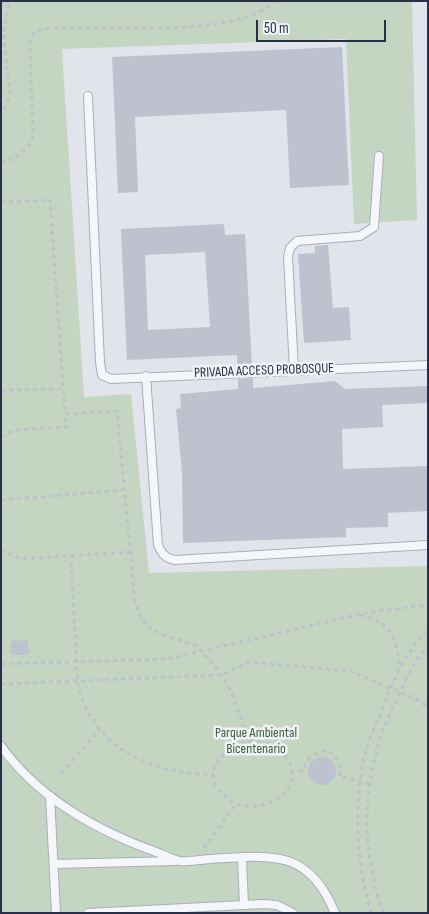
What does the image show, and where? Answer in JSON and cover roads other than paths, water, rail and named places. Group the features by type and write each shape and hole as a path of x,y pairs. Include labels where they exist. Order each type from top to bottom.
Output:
{"lane":[{"name":"PRIVADA ACCESO PROBOSQUE","path":"88,96 102,374 111,379 428,365"},
{"path":"294,370 288,257 290,248 297,241 360,236 374,227 379,156"},
{"path":"146,376 158,545 162,554 168,559 428,545"},
{"path":"1,746 11,760 50,796 108,831 179,861"},
{"path":"50,796 56,913"},
{"path":"54,864 140,864 264,857 295,863 309,871 320,882 335,913"},
{"path":"242,858 244,905"},
{"path":"88,913 244,905 277,905 294,913"}],"park label":[{"name":"Parque Ambiental Bicentenario","path":"256,742"}]}
